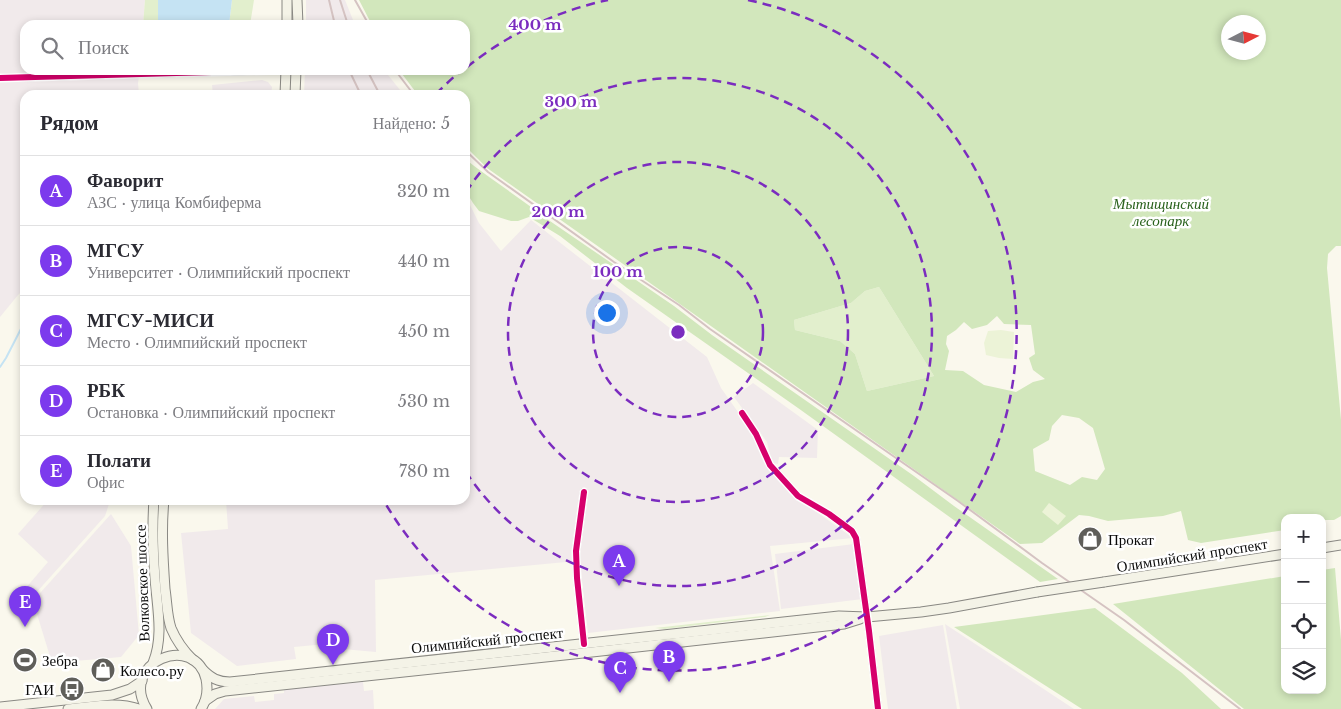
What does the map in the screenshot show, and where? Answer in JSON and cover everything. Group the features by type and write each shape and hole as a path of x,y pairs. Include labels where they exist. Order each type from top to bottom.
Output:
{"main road":[{"path":"287,0 287,20"},
{"path":"297,0 298,20"},
{"path":"285,90 286,75"},
{"path":"295,90 296,75"},
{"name":"Волковское шоссе","path":"142,681 158,648 160,630 154,558 154,505"},
{"name":"Волковское шоссе","path":"164,505 162,531 168,618 180,646 202,670"},
{"path":"1326,547 1341,545"},
{"name":"Олимпийский проспект","path":"202,670 214,679 230,682 839,616 867,617 949,608 1037,592 1281,555"},
{"name":"Олимпийский проспект","path":"203,705 215,694 224,691 844,624 867,617"},
{"path":"152,663 170,656 181,656 193,660"},
{"path":"202,670 207,685 203,705"},
{"path":"0,707 112,695 130,689 142,681"},
{"path":"142,681 142,699 148,709"},
{"path":"68,709 116,704 128,705 139,709"}],"street":[{"path":"0,78 107,75"},
{"path":"742,413 756,434 770,465 798,496 829,514 852,531 856,538 878,709"},
{"path":"584,492 576,551 584,644"}],"shaded area":[{"path":"0,0 145,0 143,20 20,20 20,75 139,75 139,90 20,90 20,293 0,317"},
{"path":"306,0 345,0 353,20 306,20"},
{"path":"305,75 388,75 400,90 304,90"},
{"path":"262,80 268,82 272,87 272,90 212,90 212,85"},
{"path":"470,205 479,223 501,251 531,220 707,357 721,388 755,436 770,471 804,503 853,538 770,546 780,611 588,633 580,563 566,562 375,580 376,652 343,649 336,643 294,647 296,659 237,666 191,633 181,533 228,529 226,505 470,505"},
{"path":"753,383 818,430 817,458 779,457 778,464 772,463 767,442 734,397"},
{"path":"44,505 109,505 105,516 26,604 19,596 48,562 18,534"},
{"path":"111,514 131,546 139,635 121,657 52,663 33,601"},
{"path":"854,544 863,599 781,609 775,554"},
{"path":"945,624 1074,709 960,709"},
{"path":"943,625 957,709 888,709 879,636"},
{"path":"363,682 364,691 373,690 374,709 215,709 224,699 254,696 255,702 274,700 274,694 284,693 284,689"}],"green space":[{"path":"145,0 158,0 158,20 143,20"},
{"path":"232,0 254,0 251,20 230,20"},
{"name":"Мытищинский лесопарк","path":"359,0 1341,0 1341,246 1336,246 1328,254 1327,268 1341,420 1341,516 1334,520 1326,520 1326,514 1281,514 1281,531 1201,543 1188,540 1181,511 1163,516 1108,521 1079,515 1042,543 1020,544 487,168 470,151 470,90 414,90 403,75 470,75 470,20 369,20","holes":["879,287 934,376 867,391 855,354 840,341 795,330 794,320 851,303 865,291","997,316 1004,324 1031,325 1035,354 1029,358 1033,370 1045,379 1033,382 1016,392 984,385 963,371 945,370 949,351 946,344 947,336 964,322 972,329 987,325","1062,415 1079,418 1093,428 1105,469 1097,480 1082,477 1070,485 1035,471 1033,449 1049,440 1052,426"]},
{"path":"470,163 1058,579 1040,582 627,288 560,236 529,217 518,221 511,221 479,211 470,198"},
{"path":"879,287 934,376 867,391 855,354 840,341 795,330 794,320 851,303 865,291"},
{"path":"988,331 1014,332 1013,359 986,355 984,343"},
{"path":"1049,503 1066,516 1058,525 1042,512"},
{"path":"1335,568 1341,640 1341,709 1244,709 1113,604 1281,577 1281,694 1326,694 1326,569"},
{"path":"1095,608 1182,673 1221,709 1082,709 954,627"},
{"path":"770,615 665,629 655,628"}],"water":[{"path":"158,0 232,0 230,20 158,20"}],"waterway":[{"path":"0,367 20,331"}],"railway":[{"path":"329,0 334,20"},
{"path":"340,0 346,20"},
{"path":"355,0 366,20"},
{"path":"351,75 359,90"},
{"path":"370,75 377,90"},
{"path":"399,75 410,90"},
{"path":"470,155 488,172 614,262 679,305 710,329 958,501 1124,620 1240,709"}],"cycle path":[{"path":"0,78 107,75"},
{"path":"742,413 756,434 770,465 798,496 829,514 852,531 856,538 878,709"},
{"path":"584,492 576,551 584,644"}],"place":[{"name":"Прокат","path":"1090,539"},
{"name":"Фаворит","path":"619,586"},
{"name":"Полати","path":"25,627"},
{"name":"Зебра","path":"25,660"},
{"name":"РБК","path":"333,665"},
{"name":"Колесо.ру","path":"103,670"},
{"name":"МГСУ","path":"669,682"},
{"name":"ГАИ","path":"72,689"},
{"name":"МГСУ-МИСИ","path":"620,693"}]}
